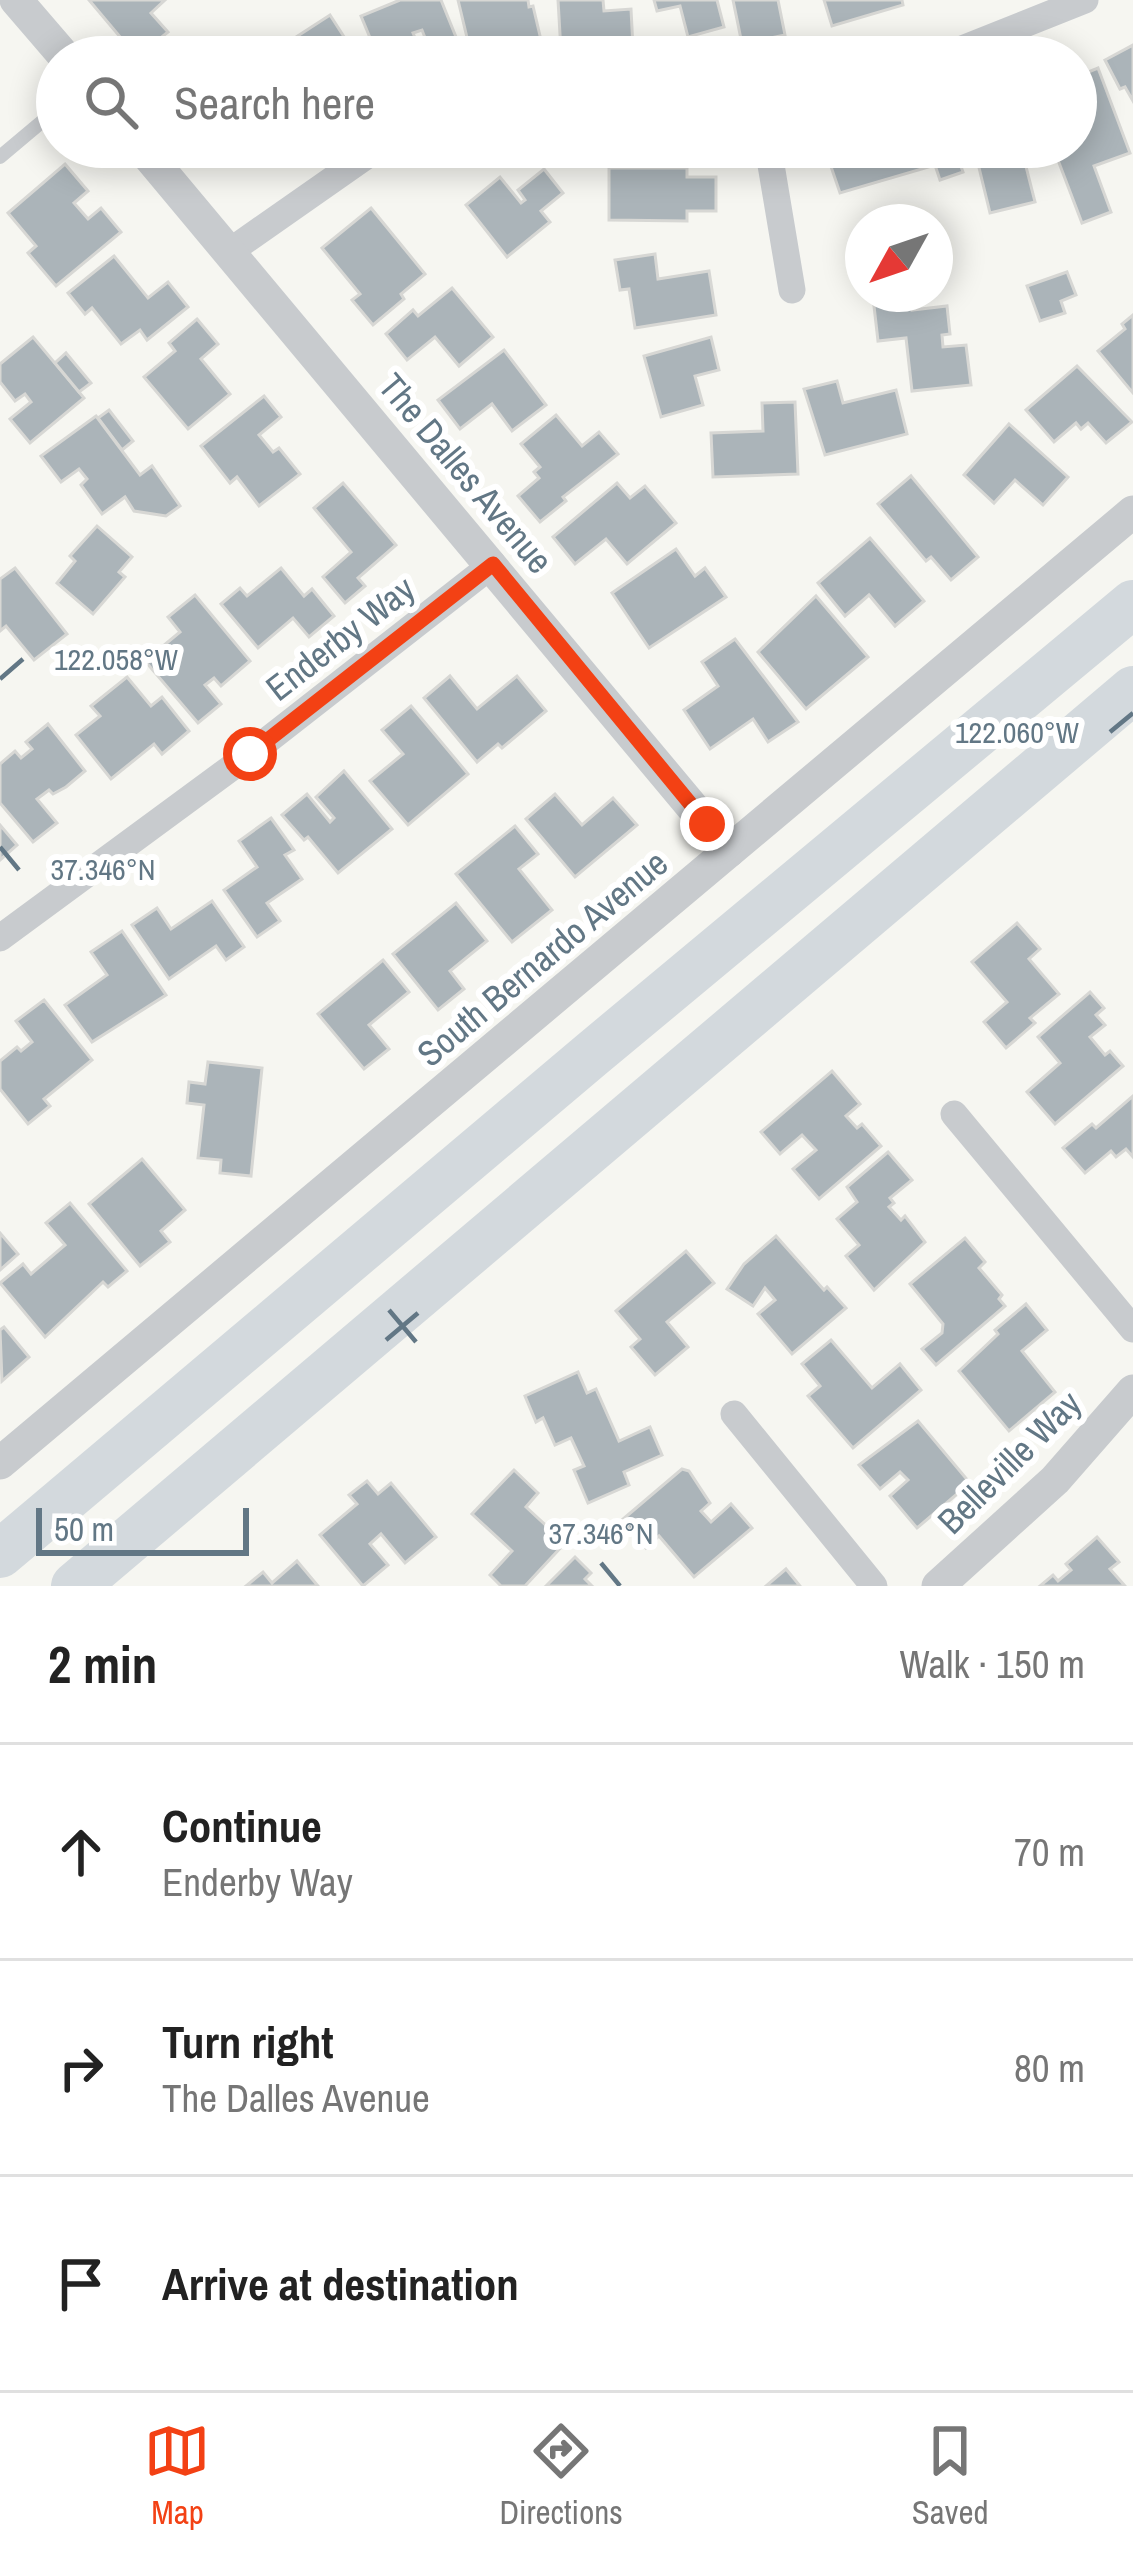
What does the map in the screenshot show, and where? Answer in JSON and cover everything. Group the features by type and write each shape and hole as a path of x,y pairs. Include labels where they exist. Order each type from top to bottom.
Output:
{"highway":[{"path":"0,1554 1133,604"},
{"path":"75,1586 1133,690"}],"street":[{"path":"16,0 47,36"},
{"path":"995,36 1085,0"},
{"name":"The Dalles Avenue","path":"159,168 729,851"},
{"path":"229,252 349,168"},
{"path":"771,168 792,290"},
{"name":"South Bernardo Avenue","path":"0,1463 1133,512"},
{"name":"Enderby Way","path":"0,938 250,754 493,564"},
{"path":"954,1114 1133,1329"},
{"name":"Belleville Way","path":"938,1586 1055,1480 1133,1391"},
{"path":"734,1414 874,1586"}],"lane":[{"path":"0,158 36,128"}],"building":[{"path":"89,0 165,0 151,13 168,32 163,36 119,36"},
{"path":"400,0 441,0 456,36 424,36 422,30 414,36 369,36 361,16"},
{"path":"458,0 528,0 540,36 467,36"},
{"path":"558,0 603,0 604,11 631,9 632,36 560,36"},
{"path":"654,0 717,0 724,27 688,36 680,6 657,11"},
{"path":"733,0 778,0 785,35 740,36"},
{"path":"824,0 902,0 903,5 832,26"},
{"path":"330,15 344,36 298,36"},
{"path":"1133,45 1133,101 1125,87 1120,89 1105,60"},
{"path":"1097,68 1130,153 1097,165"},
{"path":"60,168 68,168 88,191 74,203 88,219 101,208 121,232 56,286 28,253 36,246 8,213"},
{"path":"609,168 687,168 687,177 716,177 716,211 687,211 687,221 609,220"},
{"path":"831,168 925,168 840,193"},
{"path":"936,168 962,168 963,172 940,180"},
{"path":"979,168 1026,168 1035,202 990,213"},
{"path":"1061,168 1095,168 1111,212 1082,223"},
{"path":"544,169 563,193 541,211 550,222 507,257 466,205 500,177 521,203 525,200 518,190"},
{"path":"371,208 425,274 373,325 352,300 360,294 322,248"},
{"path":"655,254 658,279 709,271 716,315 635,328 629,289 620,290 615,260"},
{"path":"114,256 148,298 168,282 188,307 147,340 140,330 121,344 92,308 85,314 68,293"},
{"path":"1067,272 1076,295 1061,301 1065,313 1040,321 1027,286"},
{"path":"452,288 493,337 459,366 435,337 407,360 386,334 413,310 418,316"},
{"path":"875,312 948,312 950,334 942,335 943,347 966,345 971,385 912,391 906,338 878,341"},
{"path":"1133,315 1133,393 1098,351 1125,329 1122,324"},
{"path":"197,319 218,344 201,359 230,394 188,429 144,377 175,351 169,343"},
{"path":"33,337 84,398 30,443 10,419 31,402 25,394 15,401 0,382 0,364"},
{"path":"711,337 719,370 695,376 703,405 661,417 644,356"},
{"path":"504,350 546,405 512,431 492,404 460,429 438,400"},
{"path":"66,353 91,383 79,392 55,363"},
{"path":"1077,366 1132,422 1106,443 1088,423 1081,429 1076,423 1054,442 1026,410"},
{"path":"837,381 843,403 896,390 907,434 825,455 804,389"},
{"path":"264,396 281,417 259,435 273,452 279,448 300,474 259,506 237,477 230,483 201,446"},
{"path":"795,402 798,474 713,477 711,433 763,431 762,403"},
{"path":"109,410 133,441 122,450 98,418"},
{"path":"556,415 582,446 599,432 618,454 563,497 566,501 540,522 518,496 539,478 534,472 540,467 521,444"},
{"path":"96,416 140,475 152,466 180,506 166,516 134,511 125,497 102,514 81,485 87,479 79,469 61,482 41,456"},
{"path":"1009,424 1068,477 1043,505 1015,480 994,503 964,475"},
{"path":"911,476 978,557 951,580 931,557 926,561 878,504"},
{"path":"343,483 396,545 358,578 365,586 345,603 323,577 351,552 314,508"},
{"path":"617,483 630,498 645,486 676,523 627,564 606,539 575,564 553,537"},
{"path":"97,526 132,557 119,572 125,577 93,614 57,583 75,561 70,556"},
{"path":"870,538 924,601 895,626 869,595 845,616 818,583"},
{"path":"676,549 695,576 705,568 726,597 649,648 612,593"},
{"path":"15,568 67,634 34,660 6,626 0,631 0,579"},
{"path":"281,568 304,596 312,589 334,616 309,637 293,618 258,648 221,604 240,588 247,596"},
{"path":"195,595 250,661 221,686 214,678 205,685 221,704 198,723 145,661 180,632 168,617"},
{"path":"816,596 868,657 806,709 758,652"},
{"path":"735,639 798,722 768,742 753,719 710,749 684,710 718,686 702,662"},
{"path":"450,676 477,709 517,676 546,711 502,748 498,744 477,762 424,698"},
{"path":"127,677 151,706 162,697 189,731 162,754 154,744 111,779 76,735 100,716 91,706"},
{"path":"411,706 468,774 408,825 370,781 403,754 382,730"},
{"path":"48,724 85,771 66,787 53,794 49,790 37,799 57,823 33,842 0,803 0,764 15,751 21,758 32,749 26,742"},
{"path":"344,771 392,829 338,873 282,815 307,794 330,822 334,818 316,797"},
{"path":"555,794 582,825 613,798 637,825 575,877 526,819"},
{"path":"271,818 294,850 285,855 302,879 267,903 280,921 257,937 224,890 257,867 239,841"},
{"path":"0,825 17,845 0,860"},
{"path":"515,826 538,854 519,869 552,910 512,942 456,874"},
{"path":"212,901 244,947 226,960 216,946 169,979 132,925 157,908 171,929"},
{"path":"456,903 487,941 450,971 464,989 438,1010 393,954"},
{"path":"1017,923 1040,949 1029,959 1059,994 1030,1018 1035,1023 1006,1048 984,1022 1007,1002 972,962"},
{"path":"122,931 166,995 92,1042 65,1005 107,975 91,952"},
{"path":"383,960 409,992 369,1025 389,1049 364,1069 318,1014"},
{"path":"1090,992 1104,1008 1096,1015 1105,1025 1090,1037 1105,1055 1110,1051 1123,1066 1055,1124 1027,1092 1060,1063 1038,1037"},
{"path":"44,1000 92,1060 44,1099 50,1106 28,1124 0,1089 0,1061 32,1042 16,1021"},
{"path":"208,1062 262,1068 251,1176 220,1173 221,1160 198,1158 204,1105 187,1103 189,1082 205,1084"},
{"path":"832,1071 860,1104 846,1116 857,1128 862,1124 881,1146 819,1199 793,1169 816,1150 802,1135 780,1154 761,1132"},
{"path":"1133,1096 1133,1157 1126,1149 1116,1157 1111,1151 1085,1173 1063,1148 1092,1124 1096,1128"},
{"path":"888,1152 912,1180 890,1198 894,1203 889,1207 901,1220 905,1216 925,1242 874,1290 846,1256 859,1245 837,1219 857,1202 847,1187"},
{"path":"142,1159 185,1210 161,1231 170,1242 140,1266 89,1204"},
{"path":"70,1203 127,1271 108,1287 103,1282 45,1337 0,1283 23,1264 31,1274 65,1245 46,1223"},
{"path":"0,1233 18,1254 0,1270"},
{"path":"776,1236 846,1308 792,1354 758,1314 775,1300 765,1288 753,1306 727,1289 744,1264"},
{"path":"965,1238 985,1262 979,1268 1002,1295 999,1299 1005,1306 936,1365 922,1349 942,1333 943,1324 910,1284"},
{"path":"686,1251 714,1283 667,1322 688,1347 655,1375 631,1347 640,1339 616,1311"},
{"path":"1026,1304 1047,1330 1022,1351 1055,1392 1009,1431 959,1371"},
{"path":"4,1327 29,1357 2,1381 0,1330"},
{"path":"831,1340 872,1388 900,1364 921,1390 853,1448 808,1396 820,1386 802,1364"},
{"path":"578,1372 587,1393 596,1389 619,1441 650,1427 662,1455 624,1472 629,1485 588,1503 574,1470 584,1466 571,1438 555,1445 543,1418 536,1422 525,1396"},
{"path":"918,1421 970,1483 917,1528 890,1496 908,1480 900,1472 880,1489 859,1465"},
{"path":"682,1469 689,1471 710,1503 701,1511 711,1522 731,1504 752,1528 694,1577 659,1536 646,1548 622,1520"},
{"path":"514,1470 538,1493 526,1507 565,1543 525,1586 501,1586 490,1575 512,1551 472,1514"},
{"path":"367,1481 378,1494 391,1483 436,1537 405,1563 381,1534 370,1544 388,1565 363,1586 320,1535 357,1504 349,1495"},
{"path":"1097,1537 1119,1562 1110,1569 1125,1586 1040,1586 1053,1575 1058,1581 1071,1570 1066,1564"},
{"path":"575,1557 591,1573 585,1579 592,1586 546,1586"},
{"path":"297,1561 318,1586 246,1586 263,1572 272,1583"},
{"path":"786,1569 800,1586 766,1586"}],"route":[{"path":"250,754 493,564 707,824"}]}
